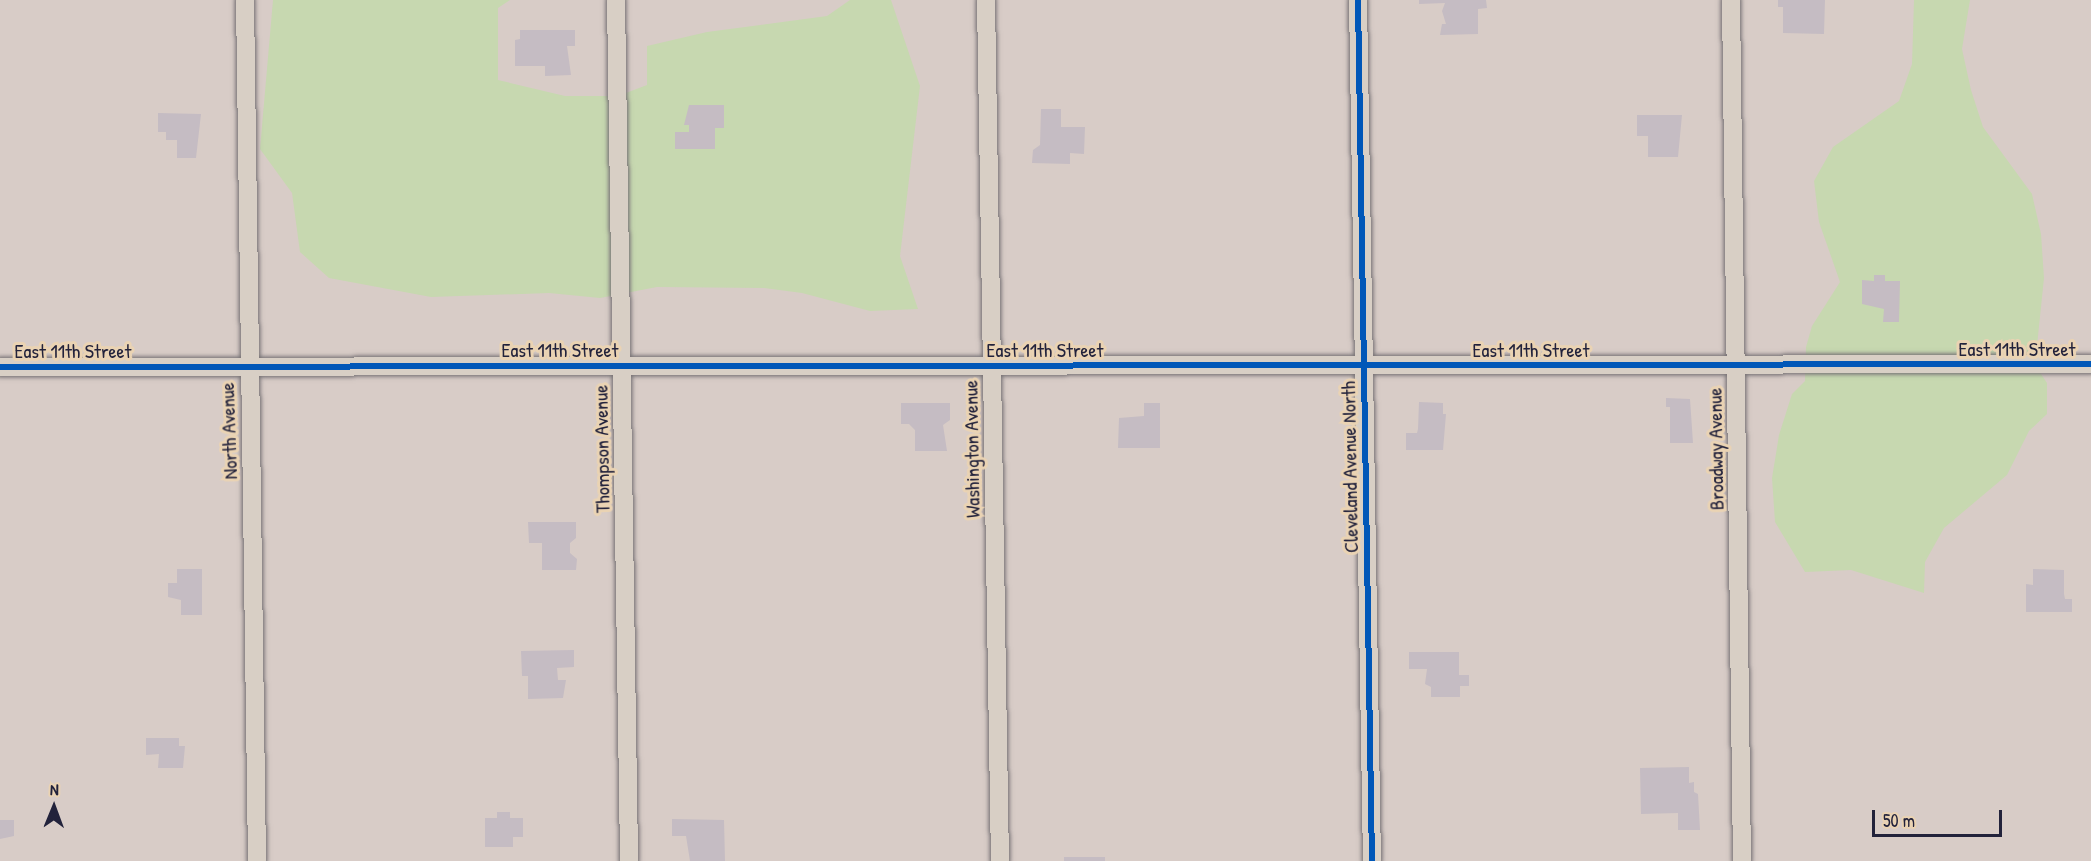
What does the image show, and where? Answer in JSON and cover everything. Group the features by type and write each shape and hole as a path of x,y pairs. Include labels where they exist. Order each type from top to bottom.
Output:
{"street":[{"name":"North Avenue","path":"245,0 257,861"},
{"name":"Thompson Avenue","path":"616,0 629,861"},
{"name":"Washington Avenue","path":"987,0 1000,861"},
{"name":"Cleveland Avenue North","path":"1358,0 1372,861"},
{"name":"Broadway Avenue","path":"1731,0 1742,861"},
{"name":"East 11th Street","path":"0,367 2091,364"}],"green space":[{"path":"273,0 510,0 498,8 498,80 565,96 618,96 647,85 647,46 707,32 827,16 850,0 891,0 920,86 900,256 918,309 870,311 802,293 764,288 657,287 600,298 549,293 431,297 329,278 300,252 292,193 260,149"},
{"path":"1914,0 1970,0 1962,49 1971,90 1983,127 2032,194 2041,234 2044,278 2035,365 2047,383 2047,414 2029,431 2007,475 1944,528 1925,562 1924,593 1851,570 1805,572 1775,522 1772,478 1779,435 1792,394 1805,381 1806,347 1812,326 1840,282 1819,222 1814,181 1833,147 1899,101 1912,64"}],"building":[{"path":"1419,0 1486,0 1487,8 1478,9 1478,34 1440,35 1442,24 1446,24 1442,11 1445,3 1419,4"},
{"path":"1778,0 1825,0 1824,34 1783,33 1783,7 1778,7"},
{"path":"520,30 575,30 575,46 567,46 571,75 545,76 545,66 515,66 515,40 520,39"},
{"path":"689,105 724,105 724,128 715,128 715,149 675,149 675,132 689,132 689,125 684,125"},
{"path":"1041,109 1061,109 1061,127 1085,127 1084,154 1070,153 1070,164 1032,163 1033,150 1040,145"},
{"path":"158,113 201,114 196,158 177,158 177,140 166,140 166,132 158,132"},
{"path":"1637,115 1682,115 1678,157 1648,157 1648,136 1637,136"},
{"path":"1874,275 1885,275 1885,281 1900,281 1899,322 1883,322 1884,309 1862,304 1862,280 1874,281"},
{"path":"1666,398 1690,399 1693,443 1670,443 1670,407 1666,407"},
{"path":"1419,402 1443,403 1443,414 1446,414 1443,450 1406,450 1406,433 1417,433"},
{"path":"901,403 950,403 950,420 943,425 947,451 915,451 915,430 909,424 901,424"},
{"path":"1144,403 1160,403 1160,448 1118,448 1119,418 1144,416"},
{"path":"528,522 576,522 576,538 570,543 570,553 577,559 576,570 542,570 542,543 529,543"},
{"path":"177,569 202,569 202,615 181,615 181,600 168,597 168,583 177,583"},
{"path":"2033,569 2064,570 2064,594 2065,599 2072,599 2072,612 2026,612 2026,584 2033,585"},
{"path":"574,650 574,667 557,668 558,680 566,680 563,698 528,699 528,676 522,676 521,651"},
{"path":"1409,652 1459,652 1459,675 1469,675 1469,686 1460,686 1460,697 1431,697 1431,687 1425,684 1427,669 1409,669"},
{"path":"146,738 179,738 179,746 185,746 183,768 158,768 159,754 146,755"},
{"path":"1689,767 1689,783 1694,782 1694,792 1698,794 1700,830 1678,830 1678,813 1641,814 1640,768"},
{"path":"497,812 510,812 510,818 523,818 523,837 513,837 513,847 485,847 485,818 497,818"},
{"path":"672,819 724,820 725,861 690,861 686,836 672,836"},
{"path":"0,820 14,820 14,836 0,839"},
{"path":"1064,857 1105,857 1105,861 1064,861"}],"cycle path":[{"path":"1358,0 1372,861"},
{"path":"0,367 2091,364"}]}
